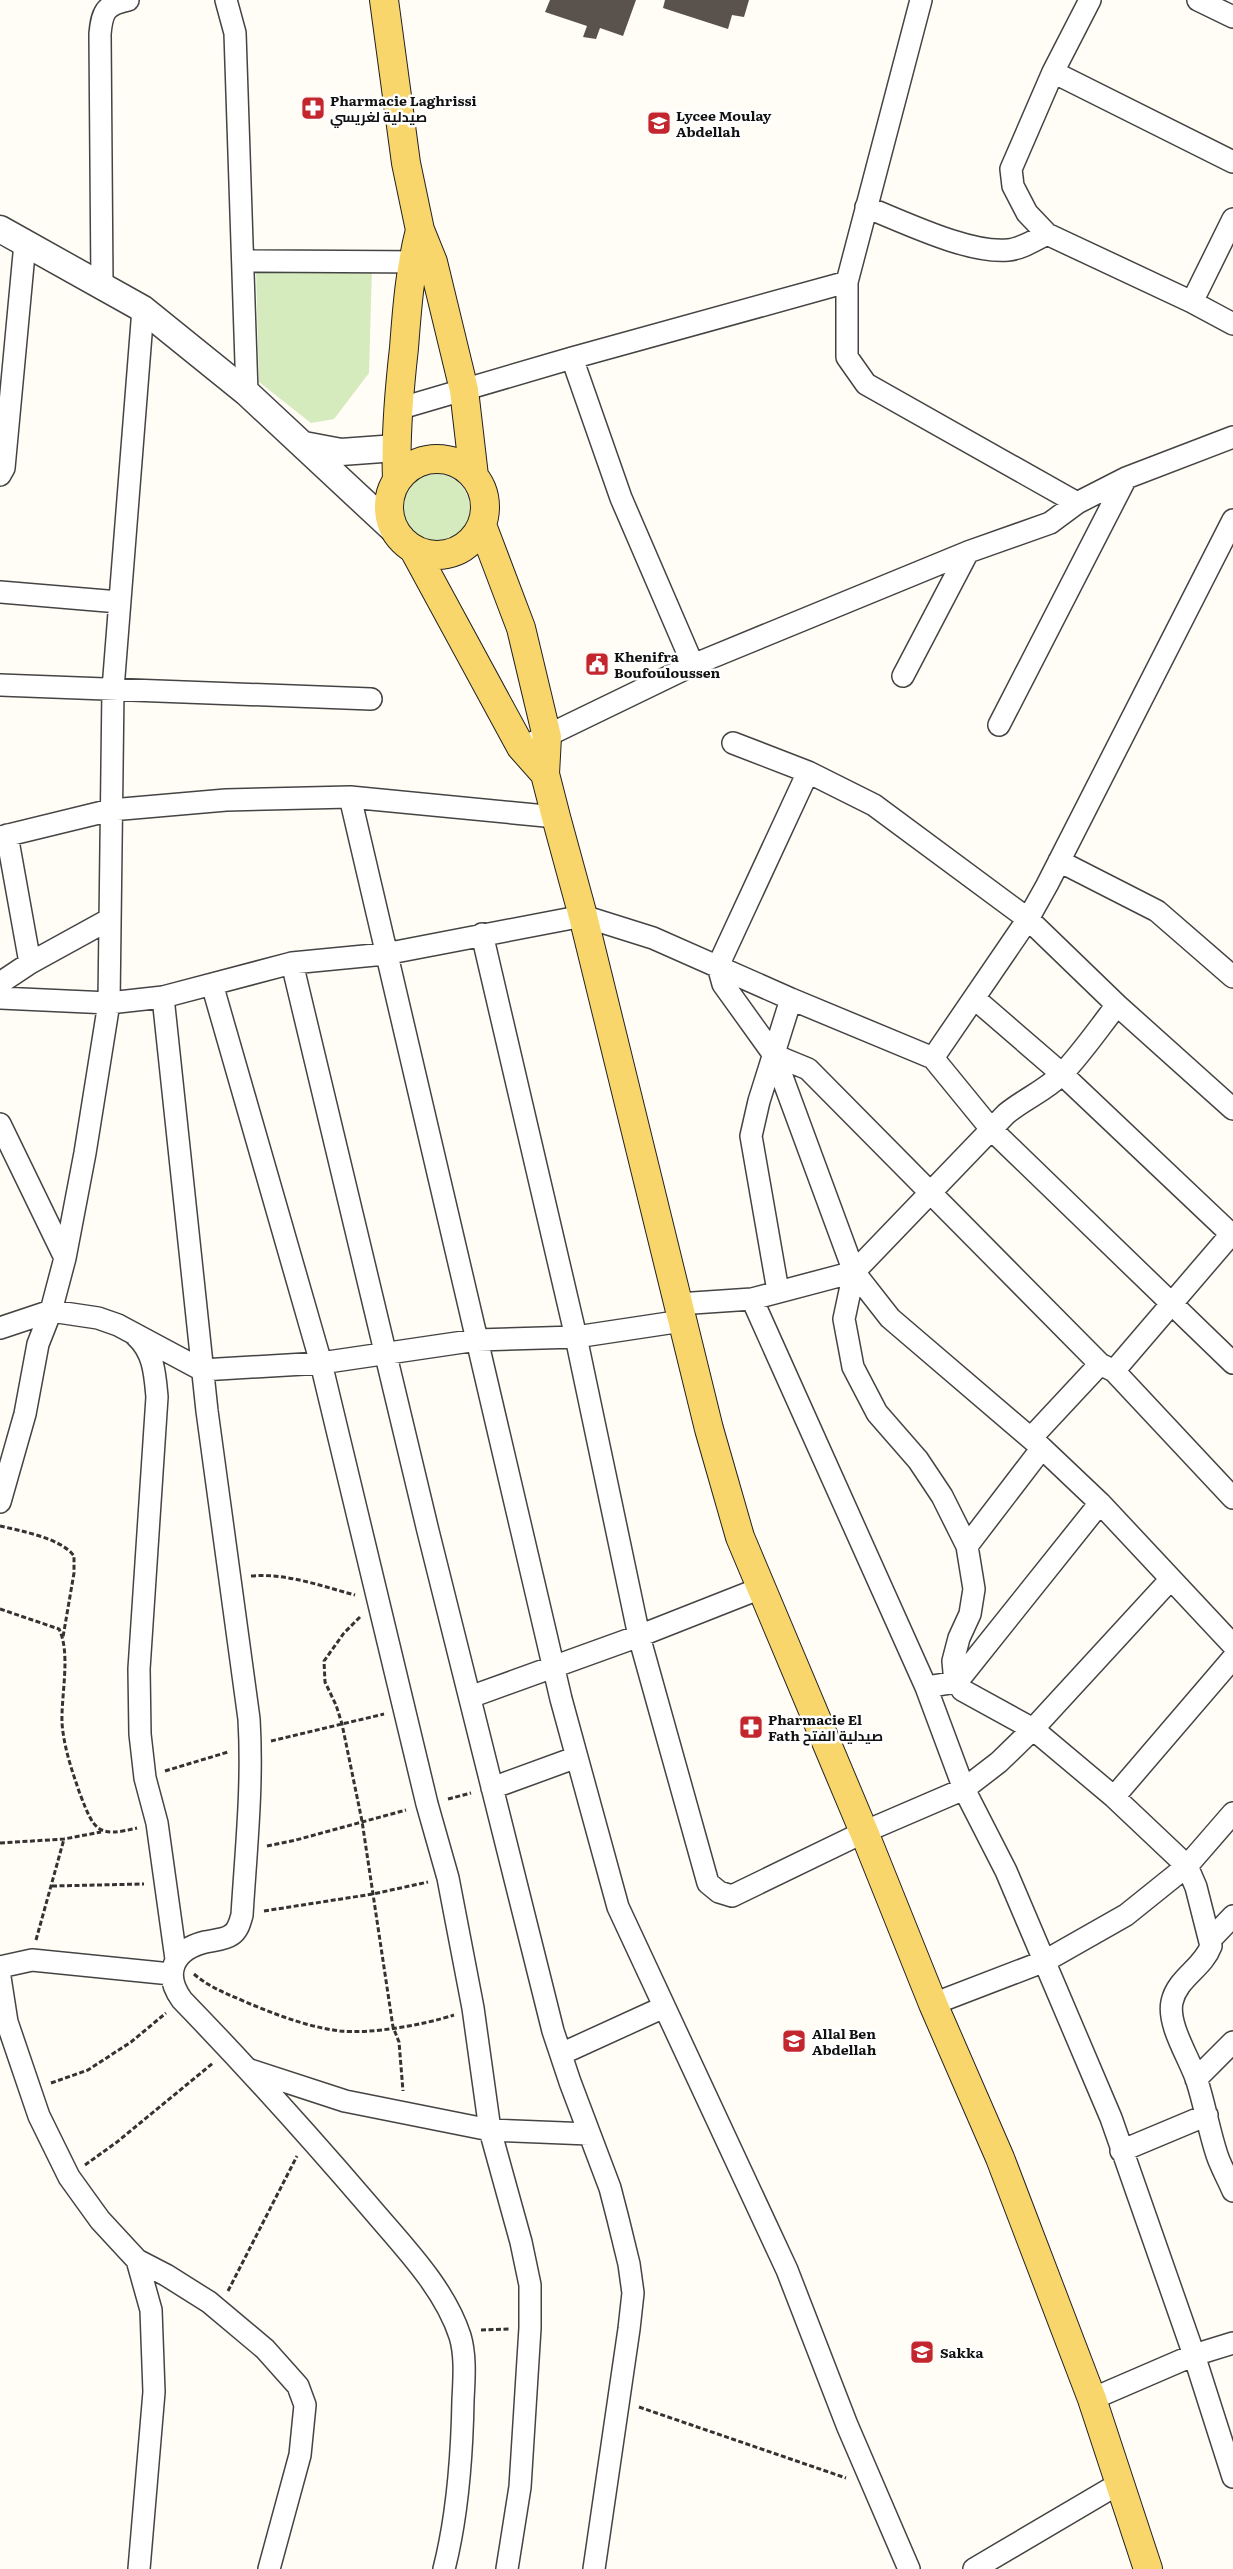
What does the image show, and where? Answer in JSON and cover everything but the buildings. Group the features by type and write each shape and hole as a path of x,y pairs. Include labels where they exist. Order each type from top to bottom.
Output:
{"main road":[{"path":"384,0 406,163 420,230 422,262 398,409 397,479"},
{"path":"414,550 427,554 454,552 470,541 482,525 485,512 485,499 474,476 464,390 422,262"},
{"path":"474,476 463,466 449,460 435,458 420,461 408,468 397,479 390,495 389,514 395,531 414,550 521,747 545,774"},
{"path":"482,525 521,628 547,737 545,774 583,916 709,1429 740,1537 864,1832 933,2004 1000,2158 1092,2398 1148,2569"}],"street":[{"path":"102,284 100,26 101,17 108,6 128,0"},
{"path":"226,0 235,33 247,392"},
{"path":"921,0 847,282 846,357 866,384 1077,503"},
{"path":"1090,0 1053,72 1011,169 1013,186 1027,213 1047,234 1192,302 1233,324"},
{"path":"1198,0 1233,17"},
{"path":"1053,72 1233,162"},
{"path":"866,208 964,245 994,251 1010,250 1047,234"},
{"path":"1192,302 1233,219"},
{"path":"0,229 144,309 247,392 395,531"},
{"path":"0,475 4,468 24,242"},
{"path":"244,261 422,262"},
{"path":"398,409 572,358 847,282"},
{"path":"0,1502 25,1414 38,1344 51,1310 65,1258 86,1153 109,1003 113,689 144,309"},
{"path":"572,358 621,498 693,666"},
{"path":"521,747 547,737 693,666 968,552 1050,523 1077,503 1126,478 1233,437"},
{"path":"304,445 341,452 396,448"},
{"path":"999,724 1126,478"},
{"path":"933,1058 1028,919 1233,520"},
{"path":"903,676 968,552"},
{"path":"0,592 119,602"},
{"path":"0,685 371,699"},
{"path":"732,743 808,772 874,805 1028,919 1117,1005 1233,1109"},
{"path":"808,772 718,966 723,984 774,1055 854,1272 890,1318 1036,1443 1100,1503 1170,1580 1233,1645"},
{"path":"350,798 553,1665 576,1758 618,1907 787,2270 847,2425 909,2569"},
{"path":"30,963 3,836 110,810 226,800 350,798 556,818"},
{"path":"1059,861 1157,911 1233,977"},
{"path":"0,998 109,1003 163,997 292,963 386,954 583,916 653,938 791,999 933,1058 991,1129 1233,1363"},
{"path":"0,983 30,963 110,919"},
{"path":"482,934 576,1338 639,1636 708,1883 719,1892 732,1896 864,1832 964,1789 999,1762 1033,1729 1170,1580"},
{"path":"292,963 492,1788 561,2054 610,2188 633,2293 594,2569"},
{"path":"212,984 321,1363 373,1610 404,1710 427,1804 448,1878 473,2008 490,2130 521,2242 530,2285 530,2328 520,2487 507,2569"},
{"path":"0,1967 32,1960 173,1966 203,1943 232,1935 238,1928 242,1915 251,1746 249,1719 202,1370 163,997"},
{"path":"967,1546 1036,1443 1107,1367 1172,1302 1232,1234 1062,1074 974,998"},
{"path":"778,1291 751,1136 791,999"},
{"path":"1117,1005 1062,1074 1041,1092 1020,1102 991,1129 854,1272 844,1319 853,1367 877,1413 918,1460 942,1496 967,1546 974,1589 970,1614 959,1638 953,1661 957,1682 962,1690 974,1699 1033,1729 1114,1797 1187,1866 1196,1887 1211,1939 1208,1955 1179,1984 1171,2004 1174,2023 1196,2079 1207,2115 1225,2152 1233,2191"},
{"path":"774,1055 808,1069 930,1193 1107,1367 1233,1498"},
{"path":"0,1124 65,1258"},
{"path":"0,1328 51,1310 98,1318 118,1325 202,1370 321,1363 387,1355 477,1340 576,1338 680,1312 752,1299 854,1272"},
{"path":"752,1299 926,1687 964,1789 1006,1871 1111,2118 1194,2355 1233,2477"},
{"path":"133,1334 146,1347 154,1366 157,1397 139,1669 140,1734 145,1778 157,1823 166,1881 174,1988 182,2000 249,2070 399,2241 433,2285 452,2316 458,2332 464,2376 462,2454 450,2544 444,2569"},
{"path":"926,1687 957,1682 1100,1503"},
{"path":"470,1697 553,1665 639,1636 761,1588"},
{"path":"1114,1797 1233,1658"},
{"path":"492,1788 576,1758"},
{"path":"933,2004 1045,1961 1126,1915 1187,1866 1233,1813"},
{"path":"1211,1939 1233,1916"},
{"path":"0,1977 7,2022 39,2116 69,2177 100,2220 137,2260 166,2275 219,2310 265,2349 298,2386 305,2405 300,2455 269,2569"},
{"path":"561,2054 664,2007"},
{"path":"1196,2079 1233,2042"},
{"path":"249,2070 345,2101 490,2130 589,2134"},
{"path":"1121,2151 1207,2115"},
{"path":"137,2260 151,2310 154,2392 139,2569"},
{"path":"1092,2398 1194,2355 1233,2343"},
{"path":"974,2569 1120,2483"}],"path":[{"path":"0,1526 53,1542 64,1547 74,1556 74,1573 63,1638 62,1724 69,1761 89,1816 102,1831"},
{"path":"230,1579 270,1574 294,1578 356,1596 373,1610 344,1632 324,1661 325,1682 336,1705 342,1724 362,1821 393,2027 399,2042 405,2112"},
{"path":"0,1609 59,1629 63,1638"},
{"path":"145,1778 251,1746 404,1710"},
{"path":"246,1849 296,1840 492,1788"},
{"path":"0,1843 64,1839 102,1831 111,1833 157,1823"},
{"path":"32,1960 38,1929 52,1886 64,1839"},
{"path":"242,1915 373,1894 448,1878"},
{"path":"52,1886 92,1883 126,1885 166,1881"},
{"path":"173,1966 208,1986 281,2017 340,2030 367,2031 425,2024 473,2008"},
{"path":"31,2091 88,2070 131,2042 182,2000"},
{"path":"69,2177 117,2142 230,2050"},
{"path":"219,2310 307,2136"},
{"path":"458,2332 530,2328"},
{"path":"619,2401 678,2419 875,2488"}],"green space":[{"path":"372,268 369,373 334,419 311,423 259,382 256,269"},
{"path":"429,474 443,474 455,479 465,489 470,501 470,515 465,527 455,537 443,542 429,542 417,537 407,527 402,515 402,501 407,489 417,479"}],"place":[{"name":"Pharmacie Laghrissi صيدلية لغريسي","path":"313,108"},
{"name":"Lycee Moulay Abdellah","path":"659,123"},
{"name":"Khenifra Boufouloussen","path":"597,664"},
{"name":"Pharmacie El Fath صيدلية الفتح","path":"751,1727"},
{"name":"Allal Ben Abdellah","path":"794,2041"},
{"name":"Sakka","path":"922,2352"}]}
